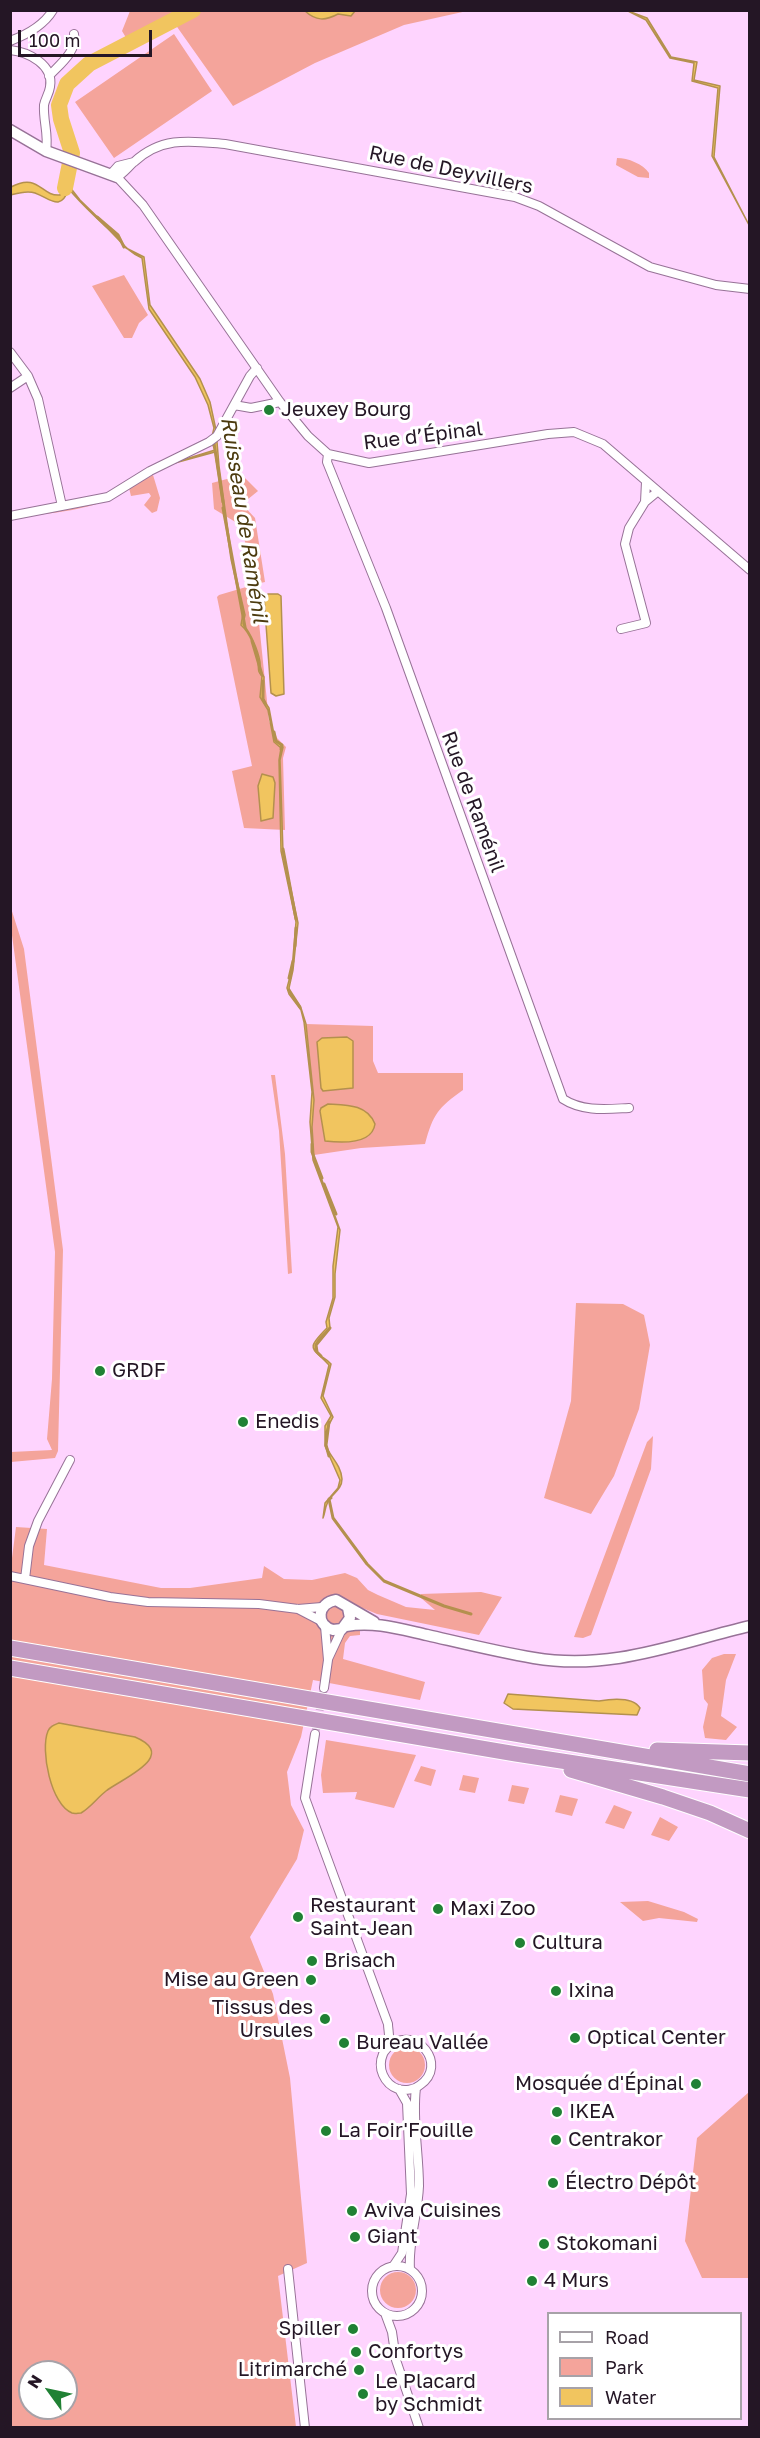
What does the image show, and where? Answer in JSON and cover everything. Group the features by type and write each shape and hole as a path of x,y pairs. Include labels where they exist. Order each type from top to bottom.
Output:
{"highway":[{"path":"10,1640 35,1652"},
{"path":"10,1648 750,1774"},
{"path":"10,1668 516,1754 750,1790"},
{"path":"600,1750 630,1748 750,1753"},
{"path":"516,1754 663,1797 710,1813 750,1831"}],"street":[{"path":"10,41 25,36 53,12"},
{"path":"49,76 69,53 75,41 74,34"},
{"path":"10,50 32,56 46,68 49,76 51,87 44,104 48,140 46,151"},
{"path":"10,130 46,151 113,176 128,187 146,209 280,402 308,436 328,454"},
{"name":"Rue de Deyvillers","path":"113,176 118,166 134,162 161,144 182,140 225,144 515,197 539,206 650,267 716,285 750,289"},
{"path":"10,352 28,376 38,399 62,506"},
{"path":"10,516 108,497 150,471 213,439 257,368"},
{"path":"10,387 28,376"},
{"path":"234,405 251,408 280,402"},
{"name":"Rue d’Épinal","path":"328,454 369,463 548,434 574,432 603,444 750,570"},
{"name":"Rue de Raménil","path":"328,454 327,462 386,608 563,1099 573,1105 591,1109 629,1108"},
{"path":"645,502 646,482"},
{"path":"621,629 646,622 625,544 629,528 645,502 657,492"},
{"path":"25,1579 29,1546 38,1521 70,1460"},
{"path":"10,1576 110,1597 148,1602 259,1605 298,1609 322,1607 336,1600 377,1624 536,1658 570,1660 633,1657 678,1647 750,1626"},
{"path":"322,1607 320,1622 328,1660"},
{"path":"324,1688 328,1660 350,1618 348,1608"},
{"path":"298,1609 333,1630 377,1624"},
{"path":"315,1734 305,1798 388,2024 389,2046"},
{"path":"388,2024 404,2039 419,2042 425,2047 432,2062 428,2077 416,2088 399,2089"},
{"path":"404,2039 389,2046 382,2057 381,2070 387,2082 399,2089 407,2103 411,2194 402,2253 394,2265 379,2273 372,2286 373,2300 385,2313 392,2332 396,2361 419,2427"},
{"path":"410,2269 409,2255 417,2213 419,2185 414,2102 416,2088"},
{"path":"385,2313 399,2316 413,2311 421,2299 422,2285 416,2273 394,2265"},
{"path":"288,2269 305,2427"},
{"path":"392,2332 399,2316"}],"green space":[{"path":"198,10 467,11 404,25 315,63 233,106 175,24"},
{"path":"130,11 186,11 128,41 122,31"},
{"path":"174,34 212,91 114,158 75,102"},
{"path":"617,158 639,164 649,173 649,178 638,177 616,165"},
{"path":"124,275 148,315 139,323 132,338 124,338 92,286"},
{"path":"153,475 160,498 157,511 152,513 144,505 151,496 149,493 131,496 129,488 88,507 11,519 101,496"},
{"path":"242,475 258,491 242,504 255,518 265,582 256,584 256,593 269,721 277,738 286,747 283,758 285,830 244,828 232,771 252,766 217,597 253,585 242,526 214,509 212,483"},
{"path":"10,905 24,949 63,1250 58,1451 55,1458 11,1462 11,1452 52,1450 47,1439 52,1379 55,1252 11,928"},
{"path":"306,1024 373,1026 373,1061 378,1073 463,1073 463,1090 438,1112 425,1144 361,1148 314,1155 312,1127 314,1100"},
{"path":"271,1075 275,1075 285,1154 292,1273 288,1274 279,1131"},
{"path":"576,1303 623,1304 644,1315 650,1345 639,1409 614,1476 591,1514 544,1498 571,1401"},
{"path":"653,1436 651,1469 591,1635 583,1638 574,1637 647,1442"},
{"path":"16,1527 47,1529 44,1565 161,1588 190,1588 262,1578 264,1566 284,1579 312,1580 345,1573 357,1578 368,1590 406,1607 435,1610 421,1598 421,1594 481,1592 502,1597 479,1635 377,1614 360,1607 360,1635 350,1636 345,1643 343,1659 425,1682 420,1700 313,1680 301,1737 287,1772 291,1805 304,1830 297,1859 250,1937 273,1994 290,2078 307,2263 278,2276 296,2427 11,2427 10,1558 12,1558"},
{"path":"724,1654 736,1654 726,1680 721,1716 737,1727 726,1740 705,1738 703,1727 708,1704 704,1699 702,1670 712,1658"},
{"path":"326,1740 416,1755 394,1808 355,1799 357,1792 323,1793 321,1775"},
{"path":"421,1766 436,1770 431,1786 414,1781"},
{"path":"463,1775 479,1778 475,1793 459,1790"},
{"path":"512,1785 529,1788 524,1804 508,1801"},
{"path":"560,1795 578,1799 572,1816 555,1812"},
{"path":"614,1805 632,1812 624,1829 605,1823"},
{"path":"660,1817 678,1827 669,1841 651,1835"},
{"path":"648,1901 684,1912 698,1919 697,1922 659,1918 643,1921 620,1902"},
{"path":"407,2047 420,2052 425,2065 420,2078 407,2083 394,2078 389,2065 394,2052"},
{"path":"749,2092 749,2278 702,2278 685,2241 697,2138"},
{"path":"398,2272 411,2277 416,2290 411,2303 398,2308 385,2303 380,2290 385,2277"}],"water":[{"path":"305,11 355,11 351,16 338,14 321,19"},
{"path":"628,11 647,18 671,57 697,62 694,80 720,86 714,157 749,225 712,156 718,88 692,81 694,63 670,58 646,20"},
{"path":"65,165 72,168 69,186 124,246 69,189 66,196 59,202 32,192 11,195 11,187 28,182 54,195 60,195 63,188"},
{"path":"128,249 144,257 150,305 200,379 210,402 216,430 232,559 245,615 243,624 256,647 259,657 260,670 264,677 263,699 269,708 275,740 283,747 280,760 283,852 298,923 293,970 289,988 301,1008 306,1024 314,1100 312,1127 314,1158 340,1230 335,1297 329,1318 330,1328 316,1343 318,1354 313,1348 313,1345 327,1328 326,1322 333,1298 333,1266 338,1227 313,1160 310,1122 312,1092 304,1022 301,1010 287,988 292,969 296,922 281,851 279,760 281,748 274,742 268,710 260,697 262,676 259,671 255,648 241,625 243,613 231,559 215,452 160,467 215,450 211,441 214,428 208,405 195,377 149,309 142,258"},
{"path":"268,594 281,596 284,694 276,696 271,693 264,597"},
{"path":"262,774 273,777 275,783 273,818 261,821 258,786"},
{"path":"347,1037 353,1041 353,1088 323,1091 317,1042 322,1038"},
{"path":"328,1104 349,1105 361,1109 371,1117 375,1124 373,1131 368,1136 355,1141 325,1141 320,1111"},
{"path":"318,1354 331,1364 323,1396 333,1417 325,1438 325,1426 331,1416 321,1398 329,1365"},
{"path":"325,1438 342,1479 340,1487 326,1507 323,1518 325,1503 338,1488 340,1480 325,1446"},
{"path":"508,1694 599,1701 621,1700 637,1704 640,1708 637,1715 513,1709 504,1703"},
{"path":"59,1723 135,1737 147,1744 152,1752 150,1759 134,1774 106,1791 85,1811 72,1813 65,1808 53,1789 45,1751 48,1731"}],"waterway":[{"path":"65,188 72,153 59,105 67,84 89,64 193,10"},
{"name":"Ruisseau de Raménil","path":"97,217 118,235 124,247"},
{"name":"Ruisseau de Raménil","path":"214,443 223,502"},
{"name":"Ruisseau de Raménil","path":"223,508 245,627"},
{"name":"Ruisseau de Raménil","path":"252,641 262,675"},
{"name":"Ruisseau de Raménil","path":"263,681 265,703"},
{"name":"Ruisseau de Raménil","path":"274,732 276,741 282,745 281,749"},
{"name":"Ruisseau de Raménil","path":"283,849 296,919"},
{"name":"Ruisseau de Raménil","path":"295,946 296,928"},
{"name":"Ruisseau de Raménil","path":"289,978 293,961"},
{"name":"Ruisseau de Raménil","path":"289,990 300,1007"},
{"name":"Ruisseau de Raménil","path":"312,1144 312,1152 322,1178"},
{"name":"Ruisseau de Raménil","path":"324,1184 336,1214"},
{"name":"Ruisseau de Raménil","path":"321,1356 317,1352 316,1345 330,1328"},
{"name":"Ruisseau de Raménil","path":"329,1422 326,1445 329,1456"},
{"name":"Ruisseau de Raménil","path":"331,1498 329,1499 333,1518 367,1564 384,1581 444,1606 471,1614"}],"tunnel":[{"path":"315,1734 324,1688"}],"place":[{"name":"Jeuxey Bourg","path":"269,410"},
{"name":"GRDF","path":"100,1371"},
{"name":"Enedis","path":"243,1422"},
{"name":"Maxi Zoo","path":"438,1909"},
{"name":"Restaurant Saint-Jean","path":"298,1917"},
{"name":"Cultura","path":"520,1943"},
{"name":"Brisach","path":"312,1961"},
{"name":"Mise au Green","path":"311,1980"},
{"name":"Ixina","path":"556,1991"},
{"name":"Tissus des Ursules","path":"325,2019"},
{"name":"Optical Center","path":"575,2038"},
{"name":"Bureau Vallée","path":"344,2043"},
{"name":"Mosquée d'Épinal","path":"696,2084"},
{"name":"IKEA","path":"557,2112"},
{"name":"La Foir'Fouille","path":"326,2131"},
{"name":"Centrakor","path":"556,2140"},
{"name":"Électro Dépôt","path":"553,2183"},
{"name":"Aviva Cuisines","path":"352,2211"},
{"name":"Giant","path":"355,2237"},
{"name":"Stokomani","path":"544,2244"},
{"name":"4 Murs","path":"532,2281"},
{"name":"Spiller","path":"353,2329"},
{"name":"Confortys","path":"356,2352"},
{"name":"Litrimarché","path":"359,2370"},
{"name":"Le Placard by Schmidt","path":"363,2394"}]}
